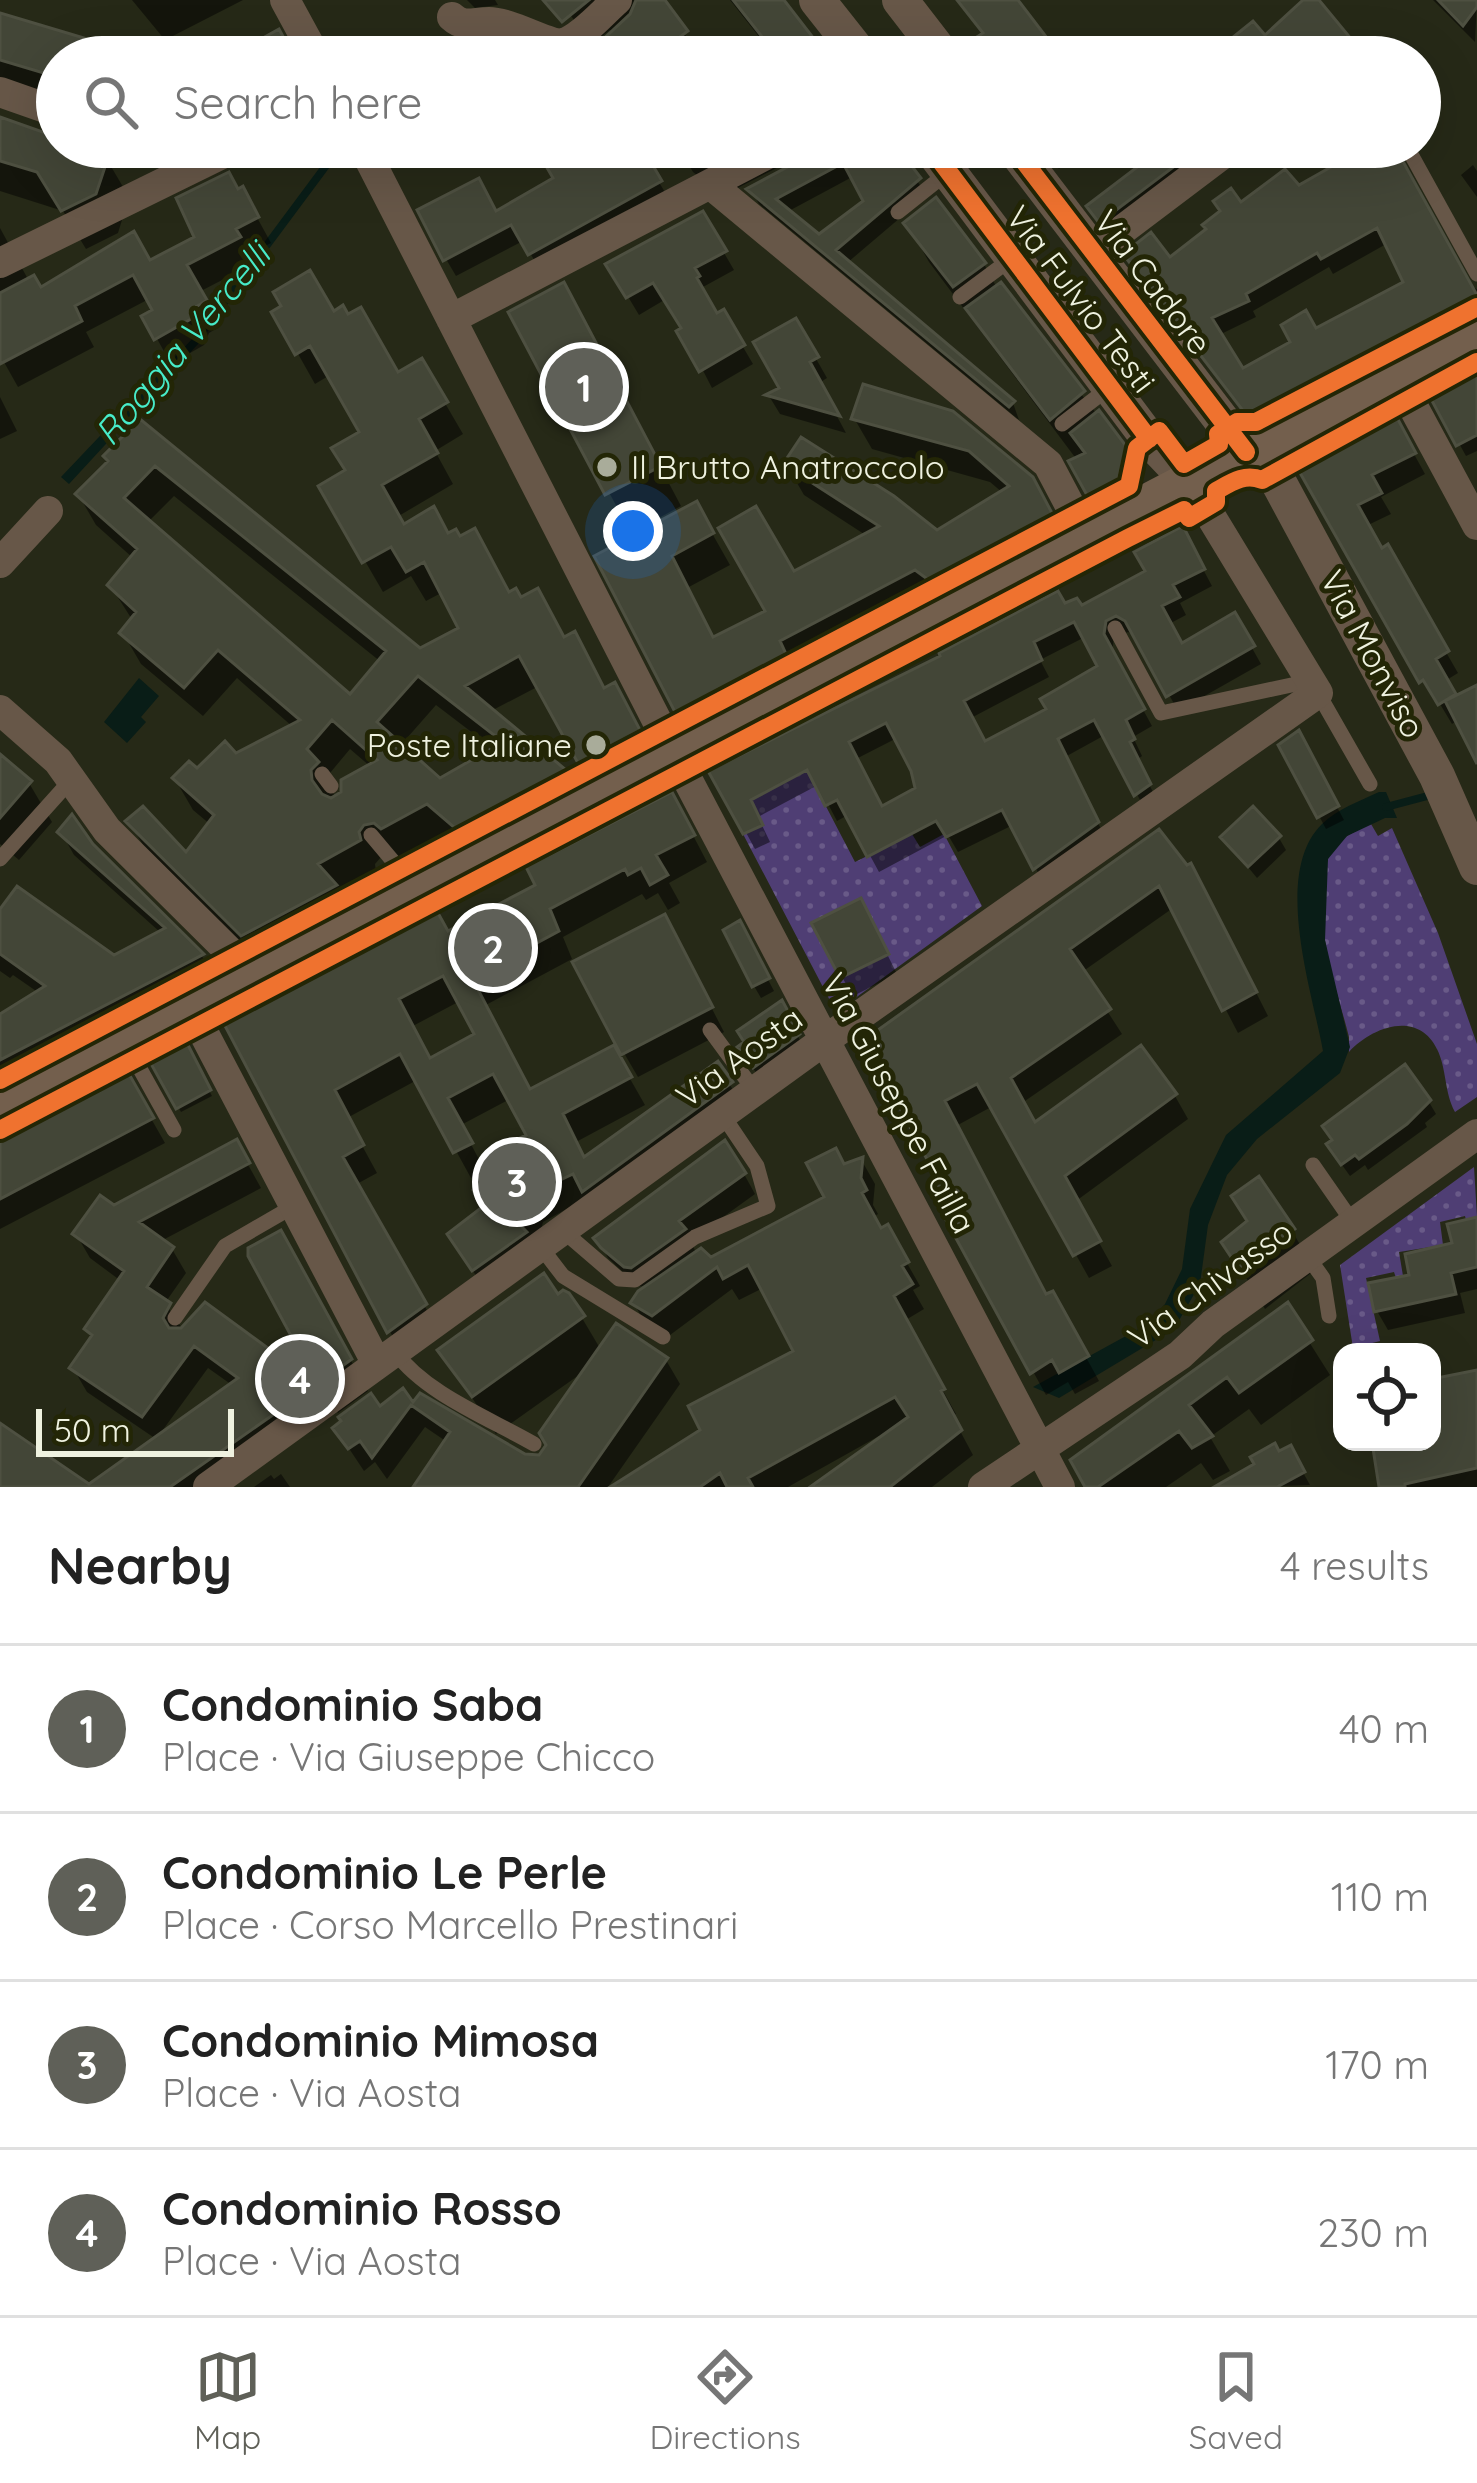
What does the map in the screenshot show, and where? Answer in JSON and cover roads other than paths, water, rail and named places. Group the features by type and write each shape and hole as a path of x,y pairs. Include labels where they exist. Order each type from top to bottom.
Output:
{"main road":[{"path":"0,1104 1477,333"}],"street":[{"path":"285,0 305,36"},
{"path":"574,36 617,0"},
{"path":"818,0 846,36"},
{"path":"900,0 928,36"},
{"path":"452,17 463,24 516,25 538,36"},
{"path":"0,92 36,105"},
{"path":"0,263 193,168"},
{"name":"Via Giuseppe Failla","path":"374,168 673,752 1060,1487"},
{"path":"451,319 741,168"},
{"name":"Via Fulvio Testi","path":"946,168 1149,439 1190,482"},
{"name":"Via Cadore","path":"1029,168 1253,449"},
{"path":"1093,252 1204,168"},
{"path":"710,184 1048,464 1086,536"},
{"path":"1396,375 1477,525"},
{"name":"Via Monviso","path":"1253,449 1444,790 1477,867"},
{"path":"1190,482 1314,687"},
{"path":"2,558 48,511"},
{"name":"Via Aosta","path":"208,1487 1314,687"},
{"path":"0,710 58,761 106,830 251,973"},
{"path":"189,1005 295,1206 386,1358"},
{"name":"Via Chivasso","path":"983,1487 1039,1447 1196,1355 1219,1312 1308,1257 1477,1134"}],"lane":[{"path":"898,212 932,168"},
{"path":"1419,168 1477,274"},
{"path":"960,296 1013,257"},
{"path":"1063,424 1110,387"},
{"path":"1115,628 1161,713 1314,687 1370,784"},
{"path":"0,859 70,780"},
{"path":"38,837 40,815"},
{"path":"371,835 415,887"},
{"path":"710,1030 754,1090"},
{"path":"123,1039 174,1130"},
{"path":"551,1238 619,1279 635,1280 695,1237 768,1206 757,1166 722,1114"},
{"path":"1313,1166 1354,1224"},
{"path":"175,1318 225,1246 295,1206"},
{"path":"551,1238 563,1276 663,1337"},
{"path":"1308,1257 1323,1277 1329,1316"},
{"path":"386,1358 534,1444"}],"water":[{"path":"319,168 329,168 199,343 69,484 61,477 193,338"},
{"path":"139,678 159,696 141,717 146,722 127,743 104,722"},
{"path":"1386,792 1397,818 1385,818 1347,836 1328,859 1325,940 1350,1047 1340,1073 1257,1139 1227,1175 1208,1225 1200,1284 1174,1329 1059,1398 1033,1387 1146,1325 1165,1304 1182,1269 1190,1209 1226,1135 1323,1051 1300,933 1300,872 1307,845 1322,824"}],"waterway":[{"path":"1386,807 1435,794"}],"place":[{"name":"Condominio Saba","path":"584,387"},
{"name":"Il Brutto Anatroccolo","path":"607,467"},
{"name":"Poste Italiane","path":"596,745"},
{"name":"Condominio Le Perle","path":"493,948"},
{"name":"Condominio Mimosa","path":"517,1182"},
{"name":"Condominio Rosso","path":"300,1379"}],"water label":[{"name":"Roggia Vercelli","path":"182,344"}]}
